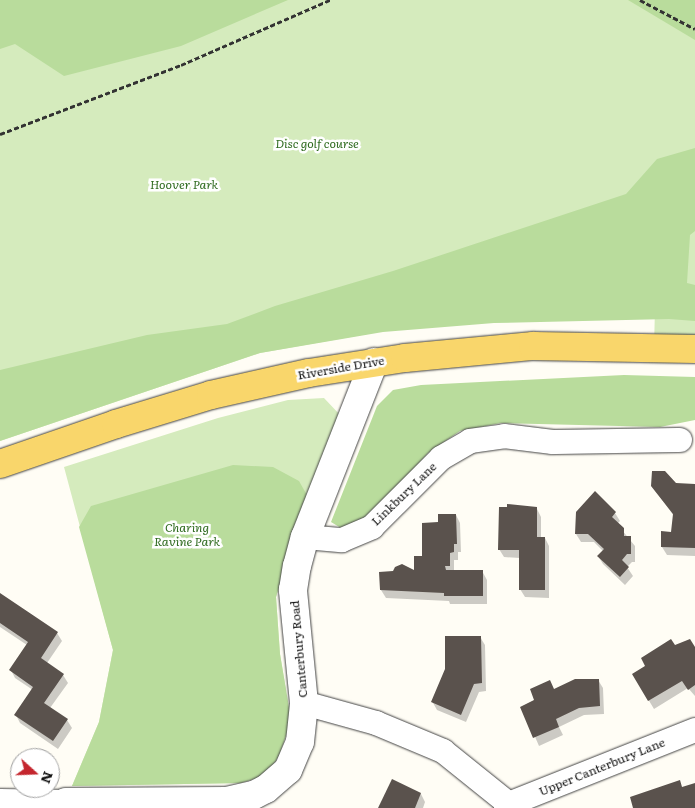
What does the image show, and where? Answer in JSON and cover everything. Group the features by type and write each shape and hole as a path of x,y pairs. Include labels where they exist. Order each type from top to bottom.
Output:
{"main road":[{"name":"Riverside Drive","path":"0,464 116,424 211,395 309,373 374,362 533,346 695,349"}],"street":[{"name":"Canterbury Road","path":"65,805 227,801 254,795 278,781 288,770 296,757 302,728 304,704 293,590 305,537 374,362"},
{"name":"Linkbury Lane","path":"305,537 342,540 372,527 441,458 470,441 504,436 553,442 680,440"},
{"path":"304,704 376,723 443,751 508,806"},
{"name":"Upper Canterbury Lane","path":"508,806 695,730"},
{"path":"0,801 65,805"}],"path":[{"path":"0,134 181,65 330,0"},
{"path":"640,0 695,30"}],"green space":[{"name":"Hoover Park","path":"0,0 695,0 695,349 654,348 656,266 542,303 260,353 0,441"},
{"path":"0,0 288,0 181,46 64,76 15,44 0,49"},
{"path":"628,0 695,0 695,40"},
{"path":"695,148 695,231 690,235 687,283 695,285 695,321 669,319 494,323 383,332 260,353 0,441 0,370 147,335 227,324 275,306 393,271 626,194 657,159"},
{"path":"624,375 695,377 695,420 660,427 501,423 460,431 428,453 373,514 341,528 331,522 377,406 393,390 421,385"},
{"name":"Charing Ravine Park","path":"324,398 342,417 293,537 276,597 280,654 286,690 284,742 241,783 72,786 99,722 113,650 64,467 218,418 288,400"},
{"name":"Charing Ravine Park","path":"233,465 273,467 299,481 308,497 276,597 280,654 290,713 289,727 279,756 271,768 258,778 241,783 72,786 99,722 113,650 79,527 91,506"}],"building":[{"path":"652,471 665,471 676,483 695,484 695,548 661,547 661,531 671,532 673,514 651,486"},
{"path":"595,491 616,512 612,517 624,528 624,536 631,536 631,554 627,554 622,560 629,567 620,577 597,556 604,549 588,534 575,534 576,512"},
{"path":"507,504 537,507 537,537 545,537 545,590 519,590 519,550 498,550 499,507 507,507"},
{"path":"438,514 456,514 457,544 454,544 454,552 450,553 450,566 445,566 446,570 483,570 483,596 444,596 444,593 380,590 379,572 393,571 395,567 402,564 414,570 414,556 422,556 422,523 438,522"},
{"path":"0,593 58,632 41,658 64,674 44,703 68,719 53,741 14,715 33,687 9,670 28,642 0,623"},
{"path":"445,636 481,636 482,683 474,684 461,715 431,702 445,669"},
{"path":"671,639 675,645 690,639 695,647 695,685 688,690 682,681 648,701 632,674 645,666 641,658"},
{"path":"575,679 599,679 600,706 579,708 556,719 559,727 533,738 520,707 534,700 530,689 550,680 554,689"},
{"path":"392,779 421,793 415,808 378,808"},
{"path":"680,780 682,787 695,783 695,808 633,808 630,797"}],"park label":[{"name":"Disc golf course","path":"317,144"}]}
